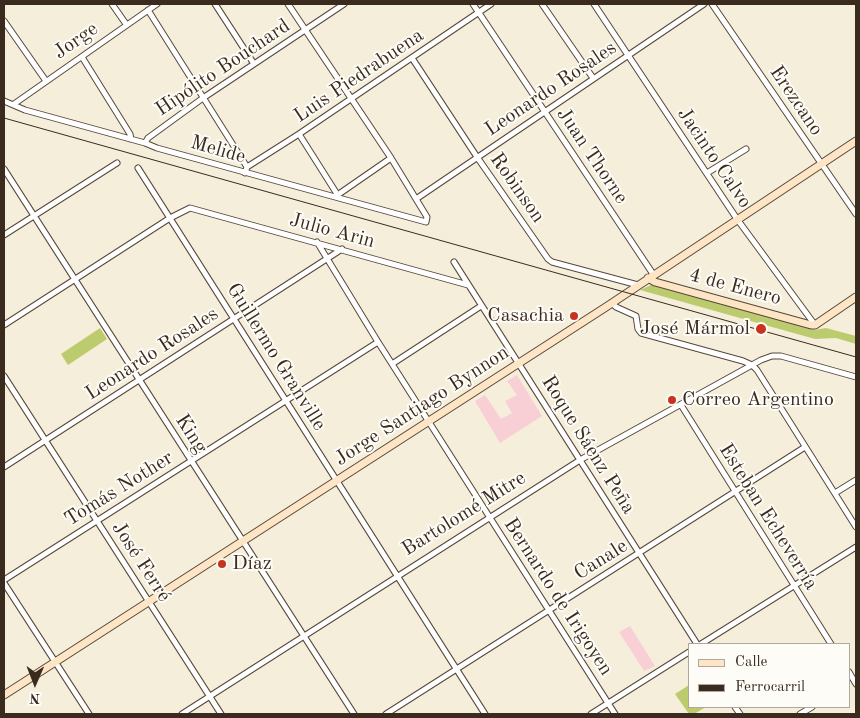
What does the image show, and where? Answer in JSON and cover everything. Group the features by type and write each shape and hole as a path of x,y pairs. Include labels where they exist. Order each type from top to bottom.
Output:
{"street":[{"path":"112,4 126,24"},
{"name":"Jorge","path":"14,104 157,4"},
{"path":"215,4 254,64"},
{"path":"288,4 352,98 416,199"},
{"name":"Hipólito Bouchard","path":"146,143 148,138 203,98 344,4"},
{"name":"Juan Thorne","path":"473,4 651,276"},
{"name":"Luis Piedrabuena","path":"246,170 491,4"},
{"path":"542,4 593,78"},
{"name":"Jacinto Calvo","path":"594,4 737,219 814,325"},
{"name":"Leonardo Rosales","path":"416,199 704,4"},
{"name":"Erezcano","path":"712,4 856,214"},
{"path":"148,10 246,170"},
{"path":"4,21 46,81"},
{"path":"82,57 130,134 131,139"},
{"name":"Robinson","path":"412,58 548,259 552,262 638,285"},
{"name":"Melide","path":"4,102 14,104 26,110 146,143 157,148 246,170 426,222 427,217 416,199"},
{"path":"299,134 336,196 391,158"},
{"name":"Jorge Santiago Bynnon","path":"4,695 612,303 856,141"},
{"path":"707,173 746,149"},
{"path":"4,235 117,162"},
{"name":"Guillermo Granville","path":"138,168 485,714"},
{"name":"King","path":"4,169 354,714"},
{"name":"Julio Arin","path":"170,218 187,208 193,208 468,285"},
{"path":"4,325 170,218"},
{"name":"Bernardo de Irigoyen","path":"317,242 378,342 615,714"},
{"name":"Leonardo Rosales","path":"4,467 342,249"},
{"name":"Roque Sáenz Peña","path":"454,262 695,643"},
{"name":"4 de Enero","path":"651,276 682,290 814,325"},
{"path":"814,325 856,297"},
{"path":"612,303 616,307 636,316 638,329 641,333 752,365 757,370 856,527"},
{"path":"392,364 481,306"},
{"name":"Tomás Nother","path":"4,582 97,520 378,342"},
{"name":"Bartolomé Mitre","path":"182,714 580,460 752,365 772,356 781,356 856,376"},
{"name":"José Ferré","path":"4,376 221,714"},
{"name":"Esteban Echeverría","path":"681,405 830,643"},
{"name":"Canale","path":"386,714 805,447"},
{"path":"835,493 856,480"},
{"path":"703,643 856,547"},
{"path":"4,582 89,714"},
{"path":"591,714 688,653"}],"shaded area":[{"path":"517,375 542,416 500,443 475,401 485,395 501,419 512,413 505,401 517,395 507,381"},
{"path":"630,626 655,666 644,671 619,632"}],"green space":[{"path":"651,285 814,330 826,328 856,336 856,344 836,338 815,339 640,290"},
{"path":"100,328 107,339 68,365 61,354"},
{"path":"688,686 688,708 704,708 694,714 689,714 675,694"}],"railway":[{"path":"4,118 856,357"}],"place":[{"name":"Casachia","path":"574,316"},
{"name":"José Mármol","path":"761,329"},
{"name":"Correo Argentino","path":"672,400"},
{"name":"Díaz","path":"222,564"}]}
